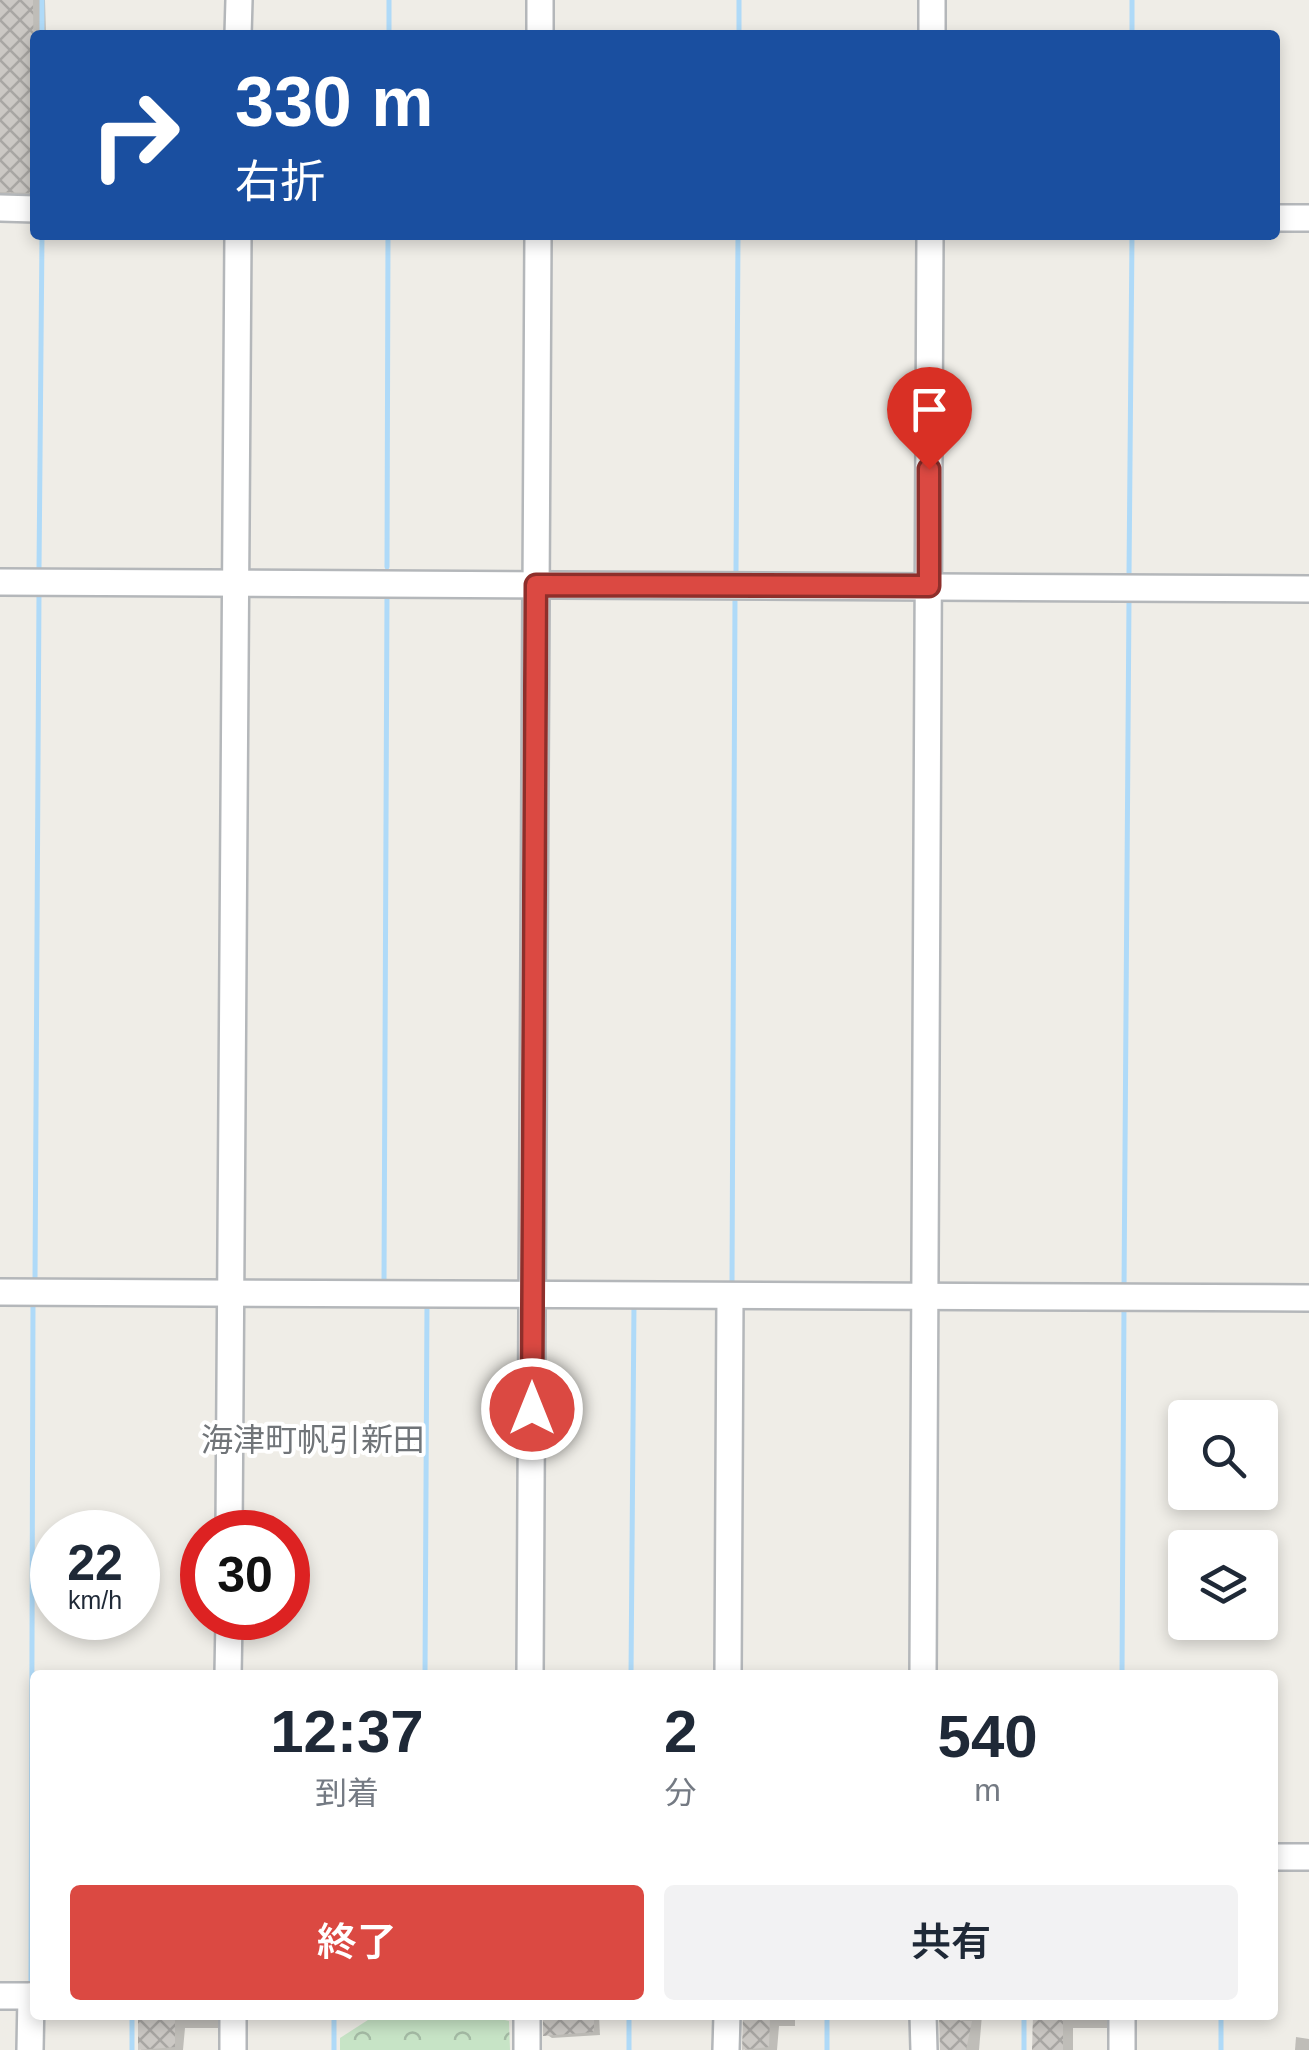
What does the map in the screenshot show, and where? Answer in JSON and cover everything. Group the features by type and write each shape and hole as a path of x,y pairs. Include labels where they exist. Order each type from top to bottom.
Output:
{"street":[{"path":"238,0 238,30"},
{"path":"540,0 540,30"},
{"path":"932,0 932,30"},
{"path":"0,208 30,209"},
{"path":"1280,218 1309,218"},
{"path":"229,1510 238,240"},
{"path":"530,1670 538,240"},
{"path":"923,1670 930,240"},
{"path":"0,582 1309,589"},
{"path":"0,1292 1309,1298"},
{"path":"728,1670 730,1296"},
{"path":"228,1640 228,1670"},
{"path":"1278,1857 1309,1857"},
{"path":"0,1996 30,1996"},
{"path":"30,2050 32,2020"},
{"path":"232,2050 233,2020"},
{"path":"527,2050 528,2020"},
{"path":"726,2020 726,2050"},
{"path":"924,2020 924,2050"},
{"path":"1122,2020 1122,2050"}],"green space":[{"path":"368,2020 504,2020 509,2021 510,2050 340,2050 340,2038"}],"building":[{"path":"0,0 33,0 30,193 0,192"},
{"path":"138,2020 175,2020 175,2047 138,2050"},
{"path":"543,2020 594,2020 594,2032 543,2036"},
{"path":"743,2020 770,2020 769,2047 742,2050"},
{"path":"939,2020 972,2021 966,2050 940,2050"},
{"path":"1033,2020 1063,2020 1063,2050 1032,2050"}],"waterway":[{"path":"42,0 42,30"},
{"path":"389,0 389,30"},
{"path":"739,0 739,30"},
{"path":"1132,0 1132,30"},
{"path":"39,570 42,240"},
{"path":"387,567 388,240"},
{"path":"736,572 738,240"},
{"path":"1129,575 1132,240"},
{"path":"35,1280 39,593"},
{"path":"384,1282 387,596"},
{"path":"732,1284 735,597"},
{"path":"1124,1291 1129,599"},
{"path":"32,1670 33,1300"},
{"path":"425,1670 427,1303"},
{"path":"631,1670 634,1303"},
{"path":"1122,1670 1124,1304"},
{"path":"132,2020 132,2050"},
{"path":"334,2020 334,2050"},
{"path":"629,2020 629,2050"},
{"path":"827,2020 827,2050"},
{"path":"1024,2020 1024,2050"},
{"path":"1221,2020 1221,2050"}],"district":[{"name":"海津町帆引新田","path":"313,1440"}],"route":[{"path":"532,1409 536,585 929,586 929,469"}]}
